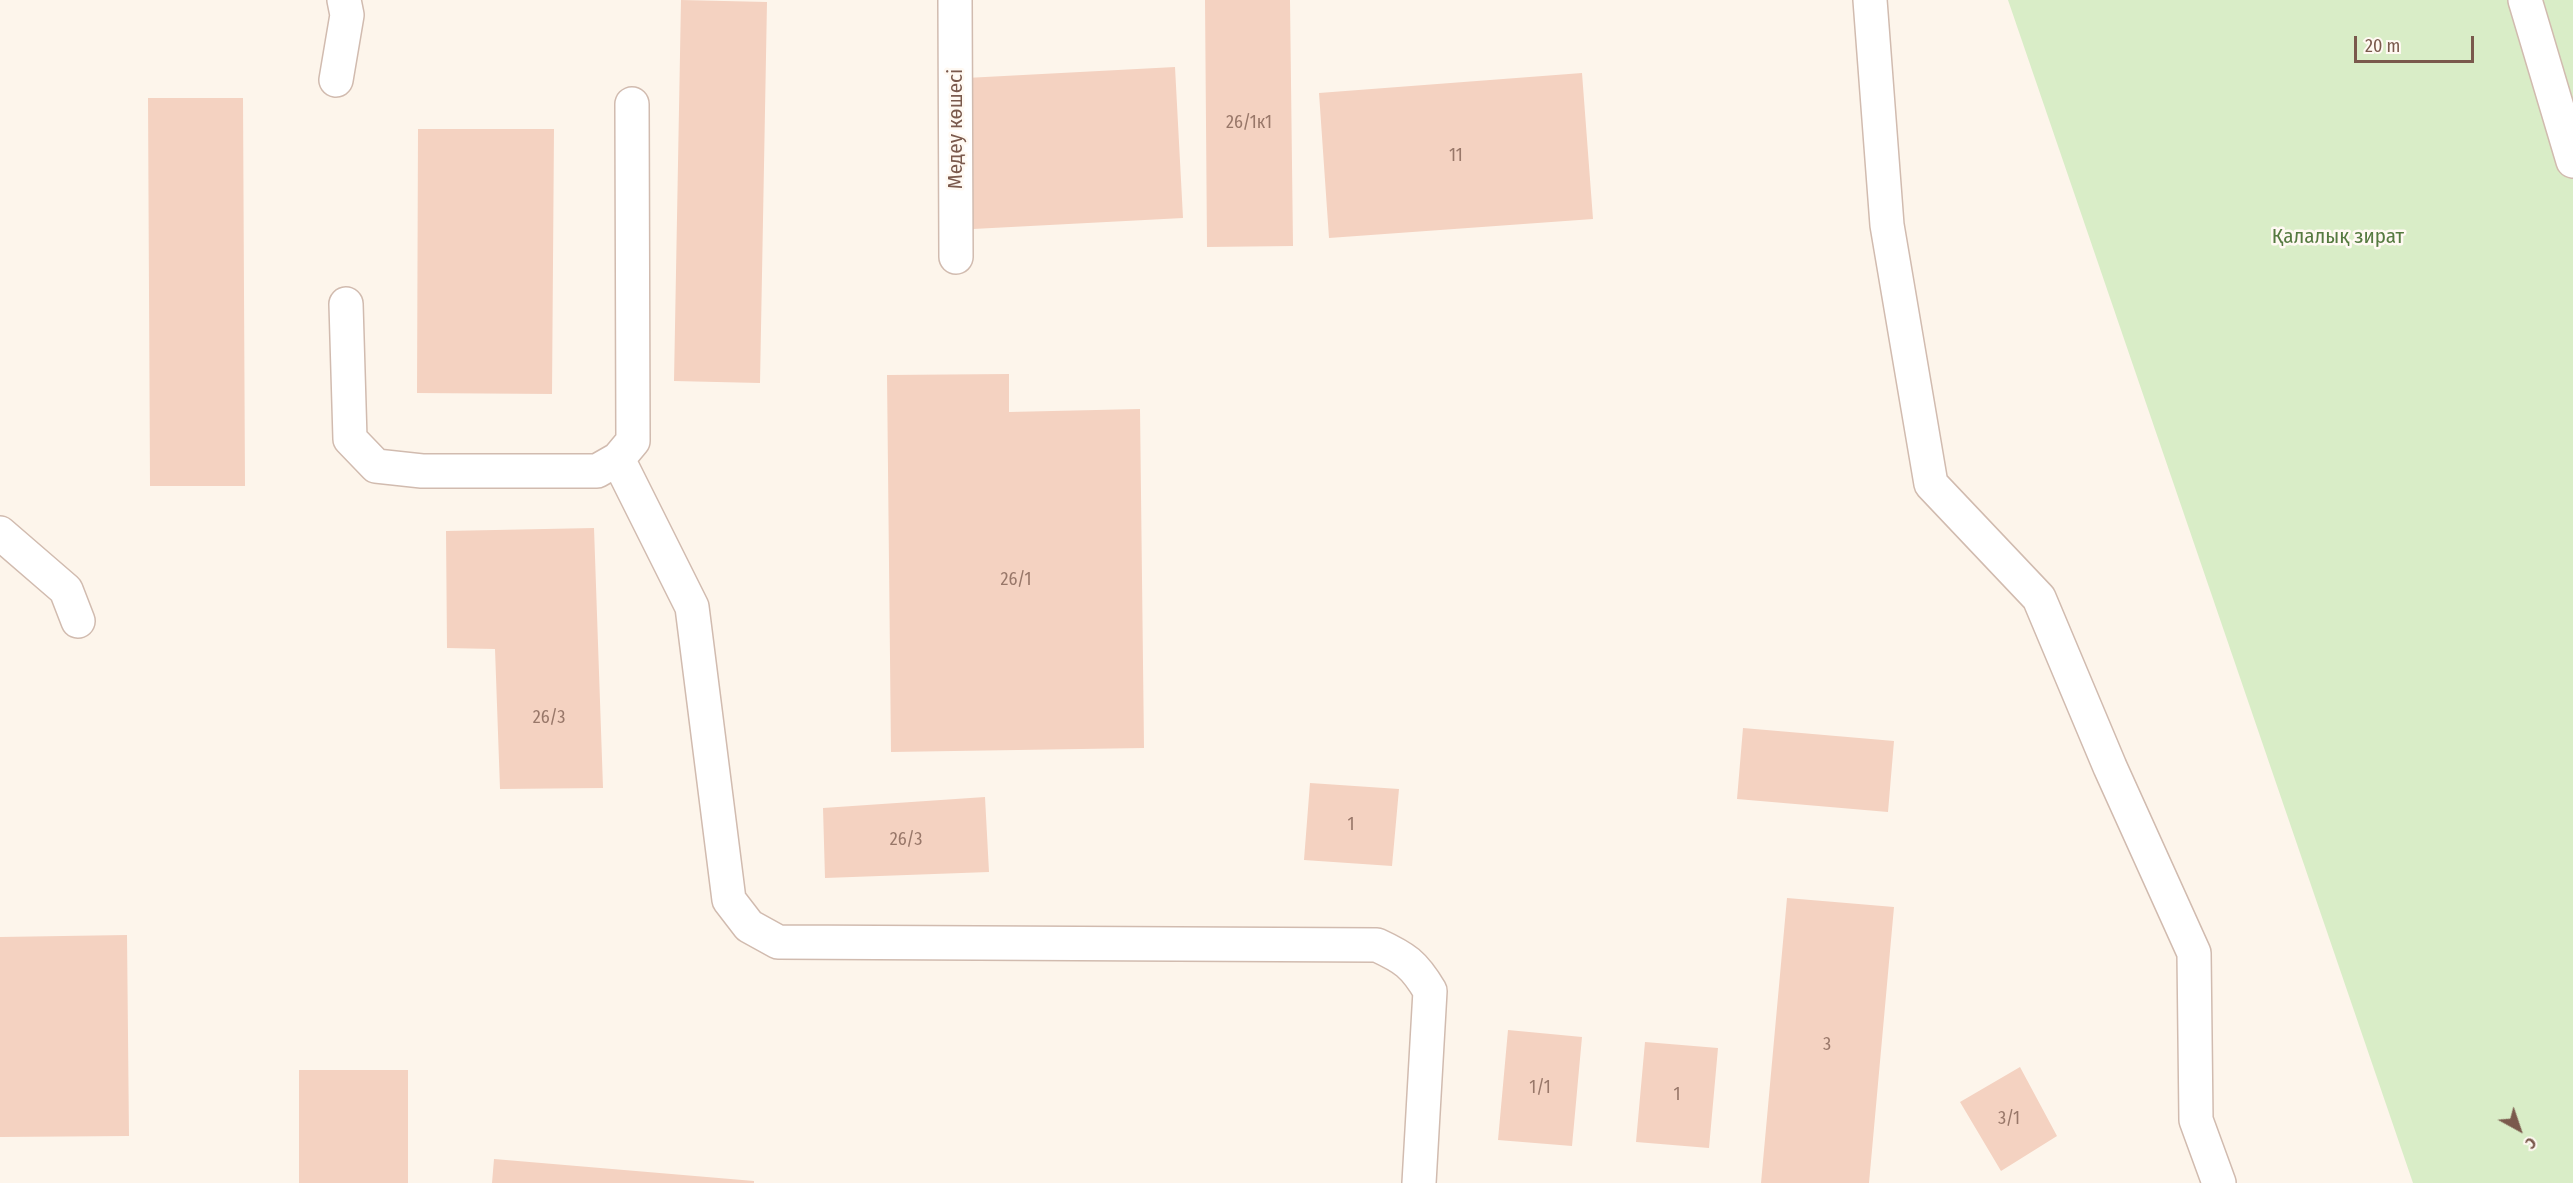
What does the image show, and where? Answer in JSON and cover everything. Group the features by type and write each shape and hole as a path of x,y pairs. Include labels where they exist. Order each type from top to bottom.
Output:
{"street":[{"path":"336,80 346,15 345,0"},
{"name":"Медеу көшесі","path":"955,0 956,257"},
{"path":"1870,0 1887,225 1931,484 2039,598 2110,767 2194,953 2196,1120 2219,1183"},
{"path":"2524,0 2573,160"},
{"path":"346,304 350,439 376,466 422,471 597,471 618,459 633,441 632,104"},
{"path":"618,459 692,607 729,900 749,926 778,942 1377,945 1404,958 1417,968 1430,991 1419,1183"},
{"path":"0,533 66,590 78,621"}],"green space":[{"name":"Қалалық зират","path":"2008,0 2573,0 2573,1183 2413,1183"}],"building":[{"path":"681,0 767,2 760,383 674,381"},
{"path":"1205,0 1290,0 1293,246 1207,247"},
{"path":"1175,67 1183,218 973,229 966,78"},
{"path":"1582,73 1593,219 1329,238 1319,93"},
{"path":"148,98 243,98 245,486 150,486"},
{"path":"418,129 554,129 552,394 417,393"},
{"path":"1009,374 1009,412 1140,409 1144,748 891,752 887,375"},
{"path":"594,528 603,788 500,789 495,649 447,648 446,531"},
{"path":"1743,728 1894,741 1888,812 1737,799"},
{"path":"1310,783 1399,789 1392,866 1304,860"},
{"path":"985,797 989,872 825,878 823,808"},
{"path":"1787,898 1894,907 1869,1183 1761,1183"},
{"path":"127,935 129,1136 0,1137 0,937"},
{"path":"1508,1030 1582,1037 1572,1146 1498,1140"},
{"path":"1645,1042 1718,1048 1709,1148 1636,1142"},
{"path":"2020,1067 2057,1136 2001,1171 1960,1102"},
{"path":"299,1070 408,1070 408,1183 299,1183"},
{"path":"494,1159 754,1181 754,1183 492,1183"}]}
